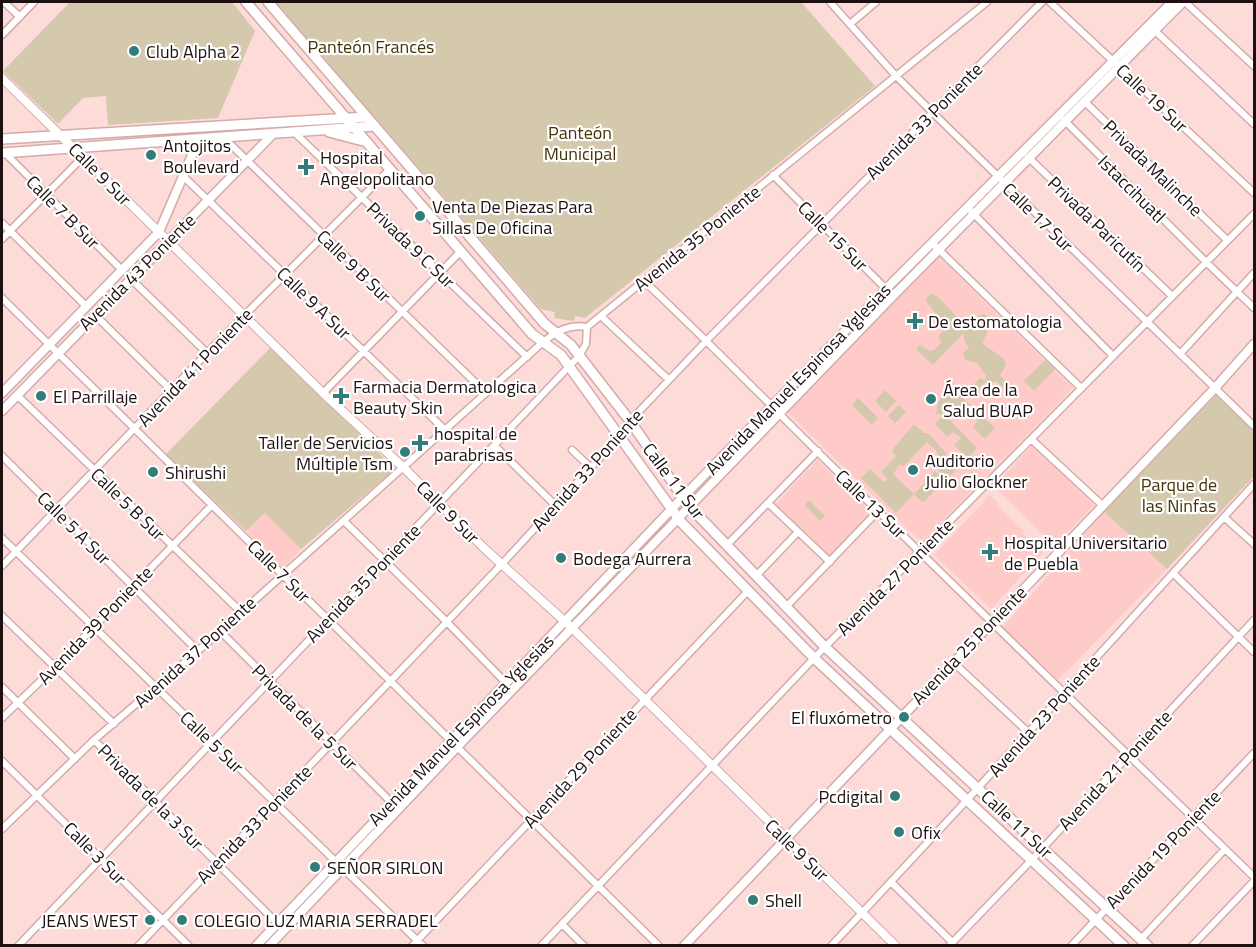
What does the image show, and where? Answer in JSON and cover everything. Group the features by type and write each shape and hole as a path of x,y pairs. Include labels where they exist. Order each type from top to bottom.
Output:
{"main road":[{"name":"Calle 11 Sur","path":"246,2 532,334 561,355 566,370 578,379 677,519 814,658 1124,945"},
{"name":"Calle 11 Sur","path":"268,2 538,316 571,345 630,421 689,506 825,647 1144,942"},
{"name":"Avenida Manuel Espinosa Yglesias","path":"256,945 280,926 339,865 455,743 506,683 683,497 886,289 936,246 1001,181 1152,27 1172,2"},
{"name":"Avenida Manuel Espinosa Yglesias","path":"1152,27 1184,2"},
{"path":"2,139 367,117"},
{"path":"3,153 375,126"},
{"path":"321,130 367,142"},
{"name":"Avenida 43 Poniente","path":"2,411 273,134"},
{"name":"Avenida 43 Poniente","path":"2,393 159,232 199,139"},
{"name":"Avenida Manuel Espinosa Yglesias","path":"339,865 392,803 572,628 893,296 936,246"},
{"name":"Avenida 25 Poniente","path":"684,945 1215,388 1254,344"},
{"name":"Avenida Manuel Espinosa Yglesias","path":"269,945 280,926"}],"street":[{"path":"4,2 20,17"},
{"path":"2,35 34,2"},
{"name":"Calle 17 Sur","path":"830,2 896,76 1254,426"},
{"path":"850,24 876,2"},
{"name":"Avenida 35 Poniente","path":"18,945 579,356 586,344 587,327 987,2"},
{"name":"Avenida 33 Poniente","path":"138,945 501,565 618,438 630,421 707,340 1042,2"},
{"name":"Calle 19 Sur","path":"1050,2 1254,193"},
{"path":"1184,2 1254,66"},
{"path":"1152,27 1254,124"},
{"name":"Calle 9 Sur","path":"2,78 323,393 404,468 501,565 565,621 896,945"},
{"name":"Privada Malinche","path":"1082,99 1227,240"},
{"name":"Istaccihuatl","path":"1062,119 1254,308"},
{"name":"Privada 9 C Sur","path":"294,132 527,357"},
{"name":"Calle 9 B Sur","path":"223,137 323,237 486,393"},
{"name":"Calle 7 B Sur","path":"3,153 122,270"},
{"name":"Privada Paricutín","path":"1026,155 1172,296"},
{"path":"2,239 83,157"},
{"name":"Avenida 41 Poniente","path":"2,566 207,353 390,169"},
{"name":"Calle 15 Sur","path":"773,175 893,296"},
{"name":"Calle 9 A Sur","path":"183,176 445,430"},
{"path":"971,211 1113,356"},
{"name":"Avenida 27 Poniente","path":"541,945 814,658 1254,214"},
{"path":"2,223 86,306"},
{"path":"936,246 1081,388"},
{"path":"323,393 461,250"},
{"path":"1180,354 1254,273"},
{"path":"130,278 207,353"},
{"name":"Calle 13 Sur","path":"644,281 707,340 1254,879"},
{"name":"Calle 7 Sur","path":"2,298 659,945"},
{"path":"95,315 172,391"},
{"path":"602,317 669,380"},
{"name":"Avenida 37 Poniente","path":"2,829 94,740 198,651 543,342 555,332 573,326 587,327"},
{"path":"2,379 8,386"},
{"name":"Calle 5 B Sur","path":"17,395 241,612"},
{"path":"1031,439 1102,506"},
{"path":"495,446 556,506"},
{"path":"572,450 591,468"},
{"path":"727,545 818,451"},
{"name":"Calle 5 A Sur","path":"2,456 198,651"},
{"name":"Avenida 23 Poniente","path":"831,945 978,789 1254,484"},
{"path":"768,503 830,562"},
{"name":"Avenida 39 Poniente","path":"2,718 55,667 212,505"},
{"path":"786,607 878,511"},
{"path":"1224,517 1254,544"},
{"path":"344,520 506,683"},
{"path":"756,576 798,532"},
{"name":"Calle 5 Sur","path":"2,538 339,865 417,944"},
{"path":"1173,573 1254,652"},
{"name":"Avenida 29 Poniente","path":"417,944 748,591"},
{"path":"2,616 114,724"},
{"name":"Avenida 21 Poniente","path":"950,944 1032,860 1254,620"},
{"name":"Privada de la 5 Sur","path":"220,631 392,803"},
{"path":"954,663 1028,732"},
{"path":"2,687 75,759"},
{"name":"Privada de la 3 Sur","path":"94,740 280,926"},
{"name":"Avenida 19 Poniente","path":"1071,945 1254,753"},
{"name":"Calle 3 Sur","path":"2,761 189,945"},
{"path":"1144,942 1226,849"},
{"path":"1192,945 1254,879"},
{"path":"891,882 950,944"},
{"path":"562,924 584,945"}],"shaded area":[{"name":"Área de la Salud BUAP","path":"938,256 1073,388 921,542 787,412"},
{"path":"1033,445 1094,505 1050,550 1045,544 1048,540 994,486"},
{"path":"817,460 871,512 830,555 825,555 774,506"},
{"name":"Hospital Universitario de Puebla","path":"990,495 1024,531 1022,533 1043,553 991,609 934,555"},
{"path":"265,512 301,549 283,568 246,531"},
{"path":"1104,512 1167,569 1058,680 1002,628"}],"green space":[{"name":"Club Alpha 2","path":"70,2 232,2 255,31 218,118 108,125 106,96 83,98 58,124 3,71"},
{"name":"Panteón Municipal","path":"275,2 801,2 875,86 585,318 575,316 574,321 554,318 555,312 541,309"},
{"path":"931,293 940,299 967,327 978,316 984,314 988,317 991,324 983,344 1003,358 1006,365 1000,375 1018,394 1015,399 996,381 990,385 984,383 975,391 969,389 980,378 985,381 986,376 977,363 965,360 963,353 969,348 964,340 964,333 933,365 918,351 916,348 920,345 930,351 942,342 938,337 945,327 944,324 925,300"},
{"path":"271,347 395,469 301,549 265,513 246,531 166,454"},
{"path":"1045,360 1055,369 1034,391 1024,381"},
{"path":"885,390 896,401 886,412 875,401"},
{"path":"949,390 954,390 995,428 985,439 973,427 978,421 971,414 964,419 952,407 944,414 977,448 968,458 954,445 961,438 953,432 947,437 935,424 943,415 936,414 938,402"},
{"name":"Parque de las Ninfas","path":"1216,395 1254,432 1254,476 1167,569 1104,512"},
{"path":"858,398 878,418 872,425 852,405"},
{"path":"899,405 906,412 895,423 888,416"},
{"path":"914,424 924,433 928,433 947,454 941,459 927,442 904,466 899,465 893,474 914,494 896,513 861,478 870,469 884,482 888,479 881,472 896,456 892,452 893,449"},
{"path":"949,458 959,467 947,479 938,470"},
{"path":"935,471 945,480 923,503 914,494"},
{"path":"809,500 825,516 820,521 805,505"}],"place":[{"name":"Club Alpha 2","path":"134,51"},
{"name":"Antojitos Boulevard","path":"151,155"},
{"name":"Hospital Angelopolitano","path":"306,167"},
{"name":"Venta De Piezas Para Sillas De Oficina","path":"420,216"},
{"name":"De estomatologia","path":"915,321"},
{"name":"El Parrillaje","path":"41,396"},
{"name":"Farmacia Dermatologica Beauty Skin","path":"341,396"},
{"name":"Área de la Salud BUAP","path":"931,399"},
{"name":"hospital de parabrisas","path":"420,443"},
{"name":"Taller de Servicios Múltiple Tsm","path":"405,452"},
{"name":"Auditorio Julio Glockner","path":"913,470"},
{"name":"Shirushi","path":"153,472"},
{"name":"Hospital Universitario de Puebla","path":"990,552"},
{"name":"Bodega Aurrera","path":"561,558"},
{"name":"El fluxómetro","path":"904,717"},
{"name":"Pcdigital","path":"895,796"},
{"name":"Ofix","path":"899,832"},
{"name":"SEÑOR SIRLON","path":"315,867"},
{"name":"Shell","path":"753,900"},
{"name":"JEANS WEST","path":"150,920"},
{"name":"COLEGIO LUZ MARIA SERRADEL","path":"182,920"}],"park label":[{"name":"Panteón Francés","path":"371,46"}]}
